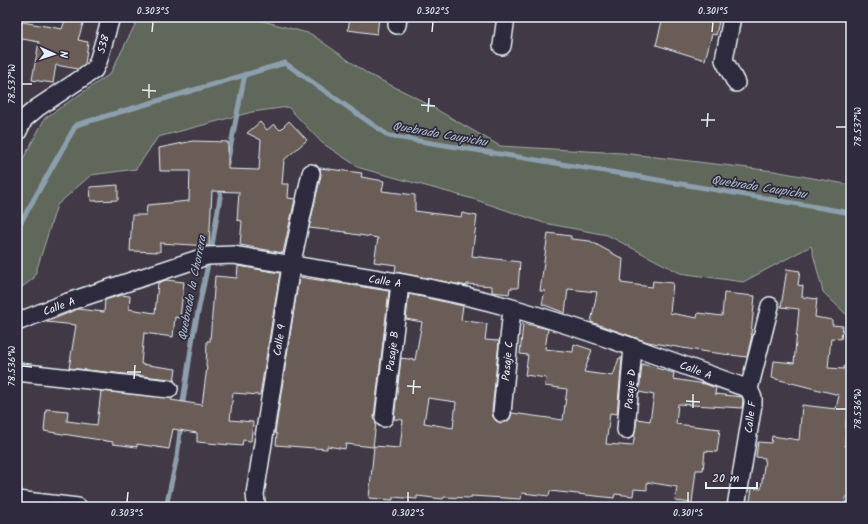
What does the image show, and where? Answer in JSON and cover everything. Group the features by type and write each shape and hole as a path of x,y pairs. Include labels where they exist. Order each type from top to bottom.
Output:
{"street":[{"name":"S38","path":"17,133 24,119 36,108 94,70 98,62 111,17"},
{"path":"502,46 506,17"},
{"path":"732,17 724,60 736,83"},
{"name":"Calle 9","path":"258,507 255,494 291,266 311,173"},
{"name":"Calle A","path":"17,322 68,302 208,256 234,255 448,293 512,308 633,347 750,389"},
{"name":"Pasaje B","path":"384,418 400,284"},
{"name":"Calle F","path":"736,507 754,404 754,398 750,389 770,306"},
{"name":"Pasaje C","path":"502,413 512,308"},
{"name":"Pasaje D","path":"626,430 633,347"},
{"path":"17,372 169,389"},
{"path":"17,500 78,507"}],"shaded area":[{"path":"139,17 256,19 311,34 368,74 413,96 500,146 622,153 774,171 851,185 851,319 823,292 811,246 743,282 680,273 607,235 544,223 473,199 360,168 322,143 288,107 252,112 158,137 136,169 91,175 57,205 34,278 17,291 17,170 45,118 110,74"}],"building":[{"path":"66,17 85,17 78,40 88,42 85,64 78,69 56,65 53,83 32,80 39,42 17,38 17,21 62,29"},
{"path":"350,17 379,17 377,34 348,30"},
{"path":"663,17 720,17 716,35 712,34 705,60 656,45"},
{"path":"289,121 307,140 284,160 282,184 289,184 288,198 295,199 283,253 240,245 242,221 237,220 239,192 212,191 209,246 160,243 160,252 130,251 132,215 146,215 147,205 189,201 190,171 160,171 159,148 193,141 228,142 228,169 259,170 261,140 247,133 260,122 267,130 274,124 280,130"},
{"path":"320,168 362,173 361,177 384,181 382,191 415,195 415,211 461,217 462,213 477,216 472,256 520,262 518,288 510,288 509,294 492,292 492,286 467,284 467,286 395,272 396,265 374,262 378,238 346,232 309,228 321,175"},
{"path":"118,185 118,200 91,201 90,187"},
{"path":"548,233 571,236 571,239 590,241 623,259 621,283 652,287 653,281 673,283 670,313 697,318 698,313 722,316 724,293 755,296 752,335 747,357 648,342 591,322 597,292 568,289 565,313 542,304 545,291 540,291"},
{"path":"238,266 280,273 260,395 233,393 230,420 253,422 251,441 243,440 242,446 197,442 197,433 173,429 169,449 137,444 137,447 113,444 113,442 44,431 46,409 68,411 67,421 97,425 101,391 172,398 171,400 202,405 207,367 207,341 210,341 215,276 237,278"},
{"path":"787,269 800,271 798,285 803,286 802,297 817,299 815,317 832,320 832,325 843,326 841,339 831,338 828,368 844,369 844,366 851,366 851,420 846,420 845,446 851,447 851,497 846,497 845,507 749,507 752,488 761,489 765,458 756,457 758,442 771,443 772,436 799,440 802,405 836,409 839,395 772,378 774,361 794,363 799,309 781,307"},
{"path":"299,277 389,291 374,417 376,423 373,447 346,444 345,449 327,446 327,449 276,445 277,434 275,433"},
{"path":"166,280 184,282 180,318 175,317 173,337 144,333 141,364 176,369 174,381 170,379 69,368 76,325 46,322 78,309 104,312 105,300 121,295 130,296 129,309 155,313 158,283"},
{"path":"409,294 463,306 461,320 487,324 485,340 499,341 492,412 496,421 501,423 510,419 512,413 563,420 567,389 545,386 546,378 525,375 528,355 520,354 523,323 548,329 545,349 573,352 574,344 592,350 584,372 613,376 619,358 622,358 617,414 610,413 606,444 633,446 637,419 650,421 654,395 639,392 642,364 674,373 673,379 705,384 716,388 715,394 742,397 742,408 678,404 676,424 720,429 717,452 705,451 703,470 696,470 692,503 675,501 677,487 647,482 647,490 634,489 633,496 615,494 614,498 550,491 549,496 522,493 521,499 471,496 471,498 444,497 443,499 417,496 417,499 393,497 393,500 369,498 374,446 400,448 403,420 394,419 401,358 415,360 422,322 406,319","holes":["428,398 456,402 453,428 424,423"]}],"waterway":[{"name":"Quebrada Caupichu","path":"17,229 76,125 285,63 389,136 851,213"},
{"name":"Quebrada la Chorrera","path":"227,164 245,74"},
{"name":"Quebrada la Chorrera","path":"182,408 193,336 213,240 222,185"},
{"name":"Quebrada la Chorrera","path":"166,507 177,457 181,423"}]}
